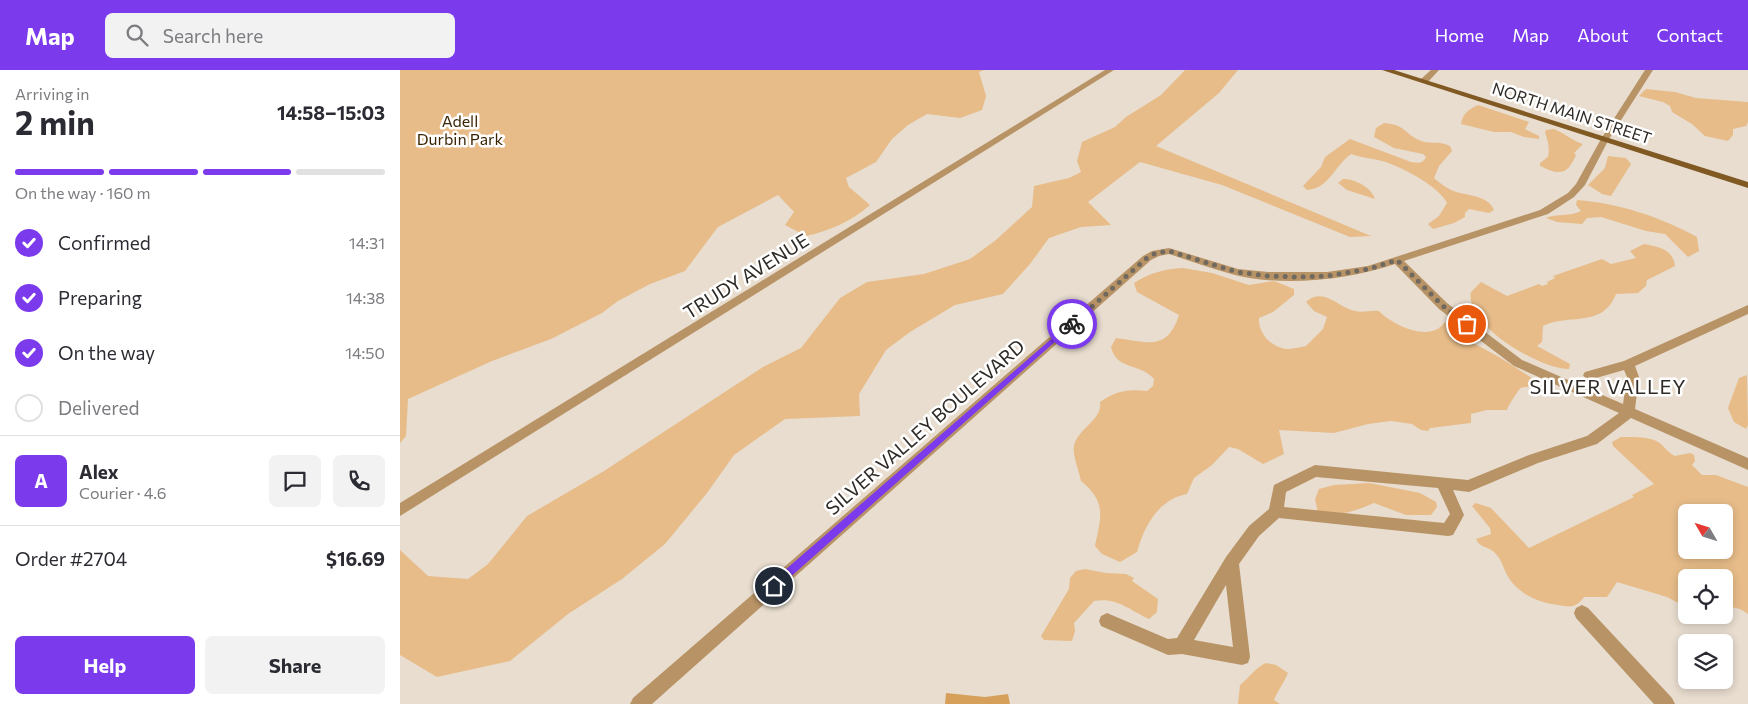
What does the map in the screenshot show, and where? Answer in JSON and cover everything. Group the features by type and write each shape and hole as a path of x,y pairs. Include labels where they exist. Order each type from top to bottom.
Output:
{"main road":[{"name":"NORTH MAIN STREET","path":"1386,70 1748,185"}],"street":[{"name":"TRUDY AVENUE","path":"400,510 1110,70"},
{"path":"1424,81 1435,70"},
{"name":"SILVER VALLEY BOULEVARD","path":"640,704 1147,258 1156,253 1169,251 1237,272 1268,276 1327,276 1369,269 1544,212 1571,195 1580,185 1605,139 1649,70"},
{"path":"1397,260 1443,306 1518,363 1628,413 1748,464"},
{"path":"1589,375 1628,364 1748,309"},
{"path":"1182,646 1231,562 1254,531 1276,512 1279,489 1316,472 1391,477 1469,486 1534,459 1592,440 1628,413 1633,377 1628,364"},
{"path":"1276,512 1448,530 1456,515 1443,483"},
{"path":"1107,621 1168,646 1182,646 1242,657 1231,562"},
{"path":"1582,613 1666,704"}],"green space":[{"name":"Adell Durbin Park","path":"400,70 984,70 979,72 986,96 982,110 960,118 927,114 908,125 892,139 876,162 846,178 849,187 870,205 848,221 806,236 785,225 794,212 778,195 718,227 685,271 650,284 618,301 602,313 551,339 492,361 408,399 406,436 400,443"},
{"path":"1185,70 1238,70 1219,93 1156,146 1371,236 1350,237 1222,185 1140,162 1088,202 1111,225 1081,227 1049,238 1030,264 1003,294 955,305 910,332 886,350 859,394 860,416 785,419 734,455 707,493 665,544 622,579 568,614 510,661 437,677 400,655 400,550 428,576 468,579 488,564 527,516 604,471 763,367 801,348 840,298 867,282 924,274 970,259 996,240 1032,207 1034,186 1069,178 1081,172 1077,161 1082,142 1115,127 1126,117 1161,95"},
{"path":"1646,89 1675,92 1696,98 1748,102 1748,122 1746,126 1733,129 1733,135 1728,141 1705,136 1692,124 1672,112 1670,106 1663,102 1639,96"},
{"path":"1478,105 1529,122 1525,129 1539,136 1539,139 1524,137 1511,132 1494,132 1461,124 1466,112"},
{"path":"1384,123 1401,127 1422,141 1442,143 1450,146 1452,151 1439,166 1434,178 1451,190 1487,201 1494,210 1489,213 1469,209 1465,213 1465,217 1454,223 1433,229 1428,224 1439,216 1447,203 1436,190 1418,177 1399,167 1351,154 1321,186 1307,190 1303,186 1321,167 1325,157 1350,139 1411,162 1418,163 1423,161 1426,157 1423,154 1394,148 1374,137 1376,128"},
{"path":"1554,129 1583,144 1574,153 1576,155 1573,162 1562,172 1552,171 1540,166 1540,163 1549,154 1546,130"},
{"path":"1608,156 1626,158 1631,164 1611,196 1602,194 1588,185 1605,168"},
{"path":"1343,179 1362,184 1375,199 1347,190 1338,183"},
{"path":"1577,200 1608,204 1639,212 1669,223 1697,237 1699,251 1688,257 1665,234 1646,231 1601,217 1587,218 1582,224 1557,222 1546,218 1581,211 1576,205"},
{"path":"1644,244 1668,252 1674,260 1675,266 1647,280 1646,286 1638,293 1616,294 1610,305 1594,316 1563,320 1543,326 1542,342 1537,346 1570,364 1569,369 1540,362 1506,343 1479,318 1472,305 1471,292 1481,282 1507,296 1539,284 1542,286 1548,284 1547,282 1555,278 1553,276 1602,259 1611,264 1636,258 1630,251"},
{"path":"1183,268 1212,273 1249,285 1274,281 1294,289 1294,295 1273,312 1259,318 1259,323 1266,338 1280,348 1288,349 1306,346 1323,329 1327,317 1314,311 1306,302 1319,296 1331,299 1355,311 1379,311 1393,322 1411,330 1430,332 1438,329 1444,323 1449,322 1457,325 1466,339 1499,357 1541,384 1537,387 1521,388 1507,410 1487,410 1471,414 1471,423 1430,428 1428,431 1421,430 1412,424 1391,421 1368,424 1334,433 1279,430 1284,454 1263,464 1238,449 1229,447 1212,465 1194,478 1187,494 1168,502 1154,515 1144,533 1137,552 1120,562 1102,554 1095,546 1100,511 1095,496 1081,481 1074,446 1080,434 1098,414 1100,402 1117,393 1134,390 1147,391 1153,386 1154,379 1142,370 1118,360 1111,347 1116,338 1155,342 1162,340 1168,335 1179,315 1137,292 1134,283 1157,272"},
{"path":"1747,375 1748,425 1746,429 1734,422 1728,408 1739,378"},
{"path":"1621,437 1654,440 1675,456 1690,453 1694,455 1695,461 1692,465 1702,475 1716,475 1748,487 1748,614 1733,607 1733,569 1678,569 1678,603 1667,597 1617,582 1607,597 1584,597 1576,605 1570,606 1543,602 1522,592 1511,582 1496,554 1478,542 1476,539 1491,534 1490,528 1472,506 1476,503 1491,508 1529,548 1634,497 1632,495 1654,484 1613,446 1612,442"},
{"path":"1369,483 1420,493 1436,502 1437,507 1431,515 1406,515 1374,503 1347,513 1318,513 1315,499 1319,489 1334,485"},
{"path":"1085,569 1126,574 1134,578 1132,581 1158,599 1157,612 1149,619 1123,605 1102,600 1094,601 1074,623 1075,631 1072,641 1044,640 1041,636 1069,589 1070,578 1076,571"},
{"path":"1266,663 1276,665 1288,673 1274,700 1280,704 1238,704 1240,685"}],"shaded area":[{"path":"946,693 985,697 1008,694 1010,704 945,704"}],"way so far":[{"path":"1072,324 1147,258 1156,253 1169,251 1237,272 1282,277 1327,276 1369,269 1397,260 1443,306 1467,324"}],"district":[{"name":"SILVER VALLEY","path":"1608,387"}],"route":[{"path":"774,586 1072,324"}]}
